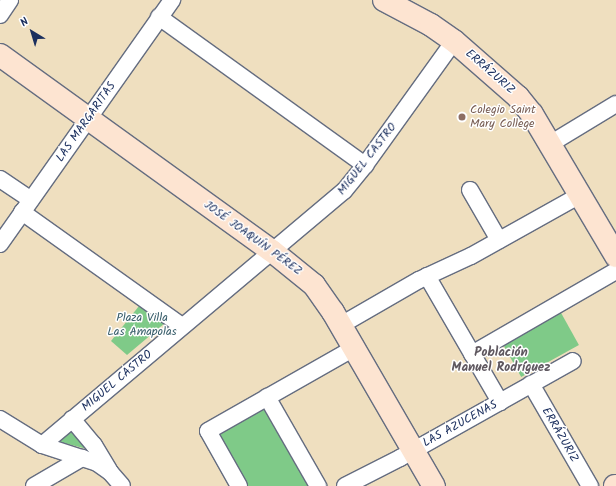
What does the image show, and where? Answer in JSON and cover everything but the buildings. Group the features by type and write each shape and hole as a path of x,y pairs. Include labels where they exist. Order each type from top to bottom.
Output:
{"street":[{"path":"0,15 10,0"},
{"name":"LAS MARGARITAS","path":"0,244 172,0"},
{"name":"ERRÁZURIZ","path":"384,0 431,25 454,41 518,97 532,114 616,256"},
{"path":"160,17 365,165"},
{"name":"MIGUEL CASTRO","path":"42,445 182,326 332,202 365,165 454,41"},
{"name":"JOSÉ JOAQUÍN PÉREZ","path":"0,55 272,251 314,285 325,298 434,486"},
{"path":"550,144 616,104"},
{"path":"0,179 27,206 182,326"},
{"path":"470,190 499,240"},
{"path":"341,325 427,276 471,256 580,194"},
{"path":"472,354 616,271"},
{"path":"427,276 500,402"},
{"path":"239,486 208,431 354,348"},
{"name":"LAS AZUCENAS","path":"345,486 358,481 573,361"},
{"name":"ERRÁZURIZ","path":"531,384 590,486"},
{"path":"267,397 318,486"},
{"path":"0,419 42,445 97,463 110,472"},
{"path":"72,419 96,449 110,472 122,486"},
{"path":"34,486 82,458"}],"green space":[{"name":"Plaza Villa Las Amapolas","path":"139,306 165,323 127,355 111,341"},
{"path":"560,311 579,345 521,377 502,343"},
{"path":"266,403 313,486 247,486 216,431"},
{"path":"70,431 87,449 60,442"}],"place":[{"name":"Colegio Saint Mary College","path":"462,117"}],"district":[{"name":"Población Manuel Rodríguez","path":"501,362"}]}
